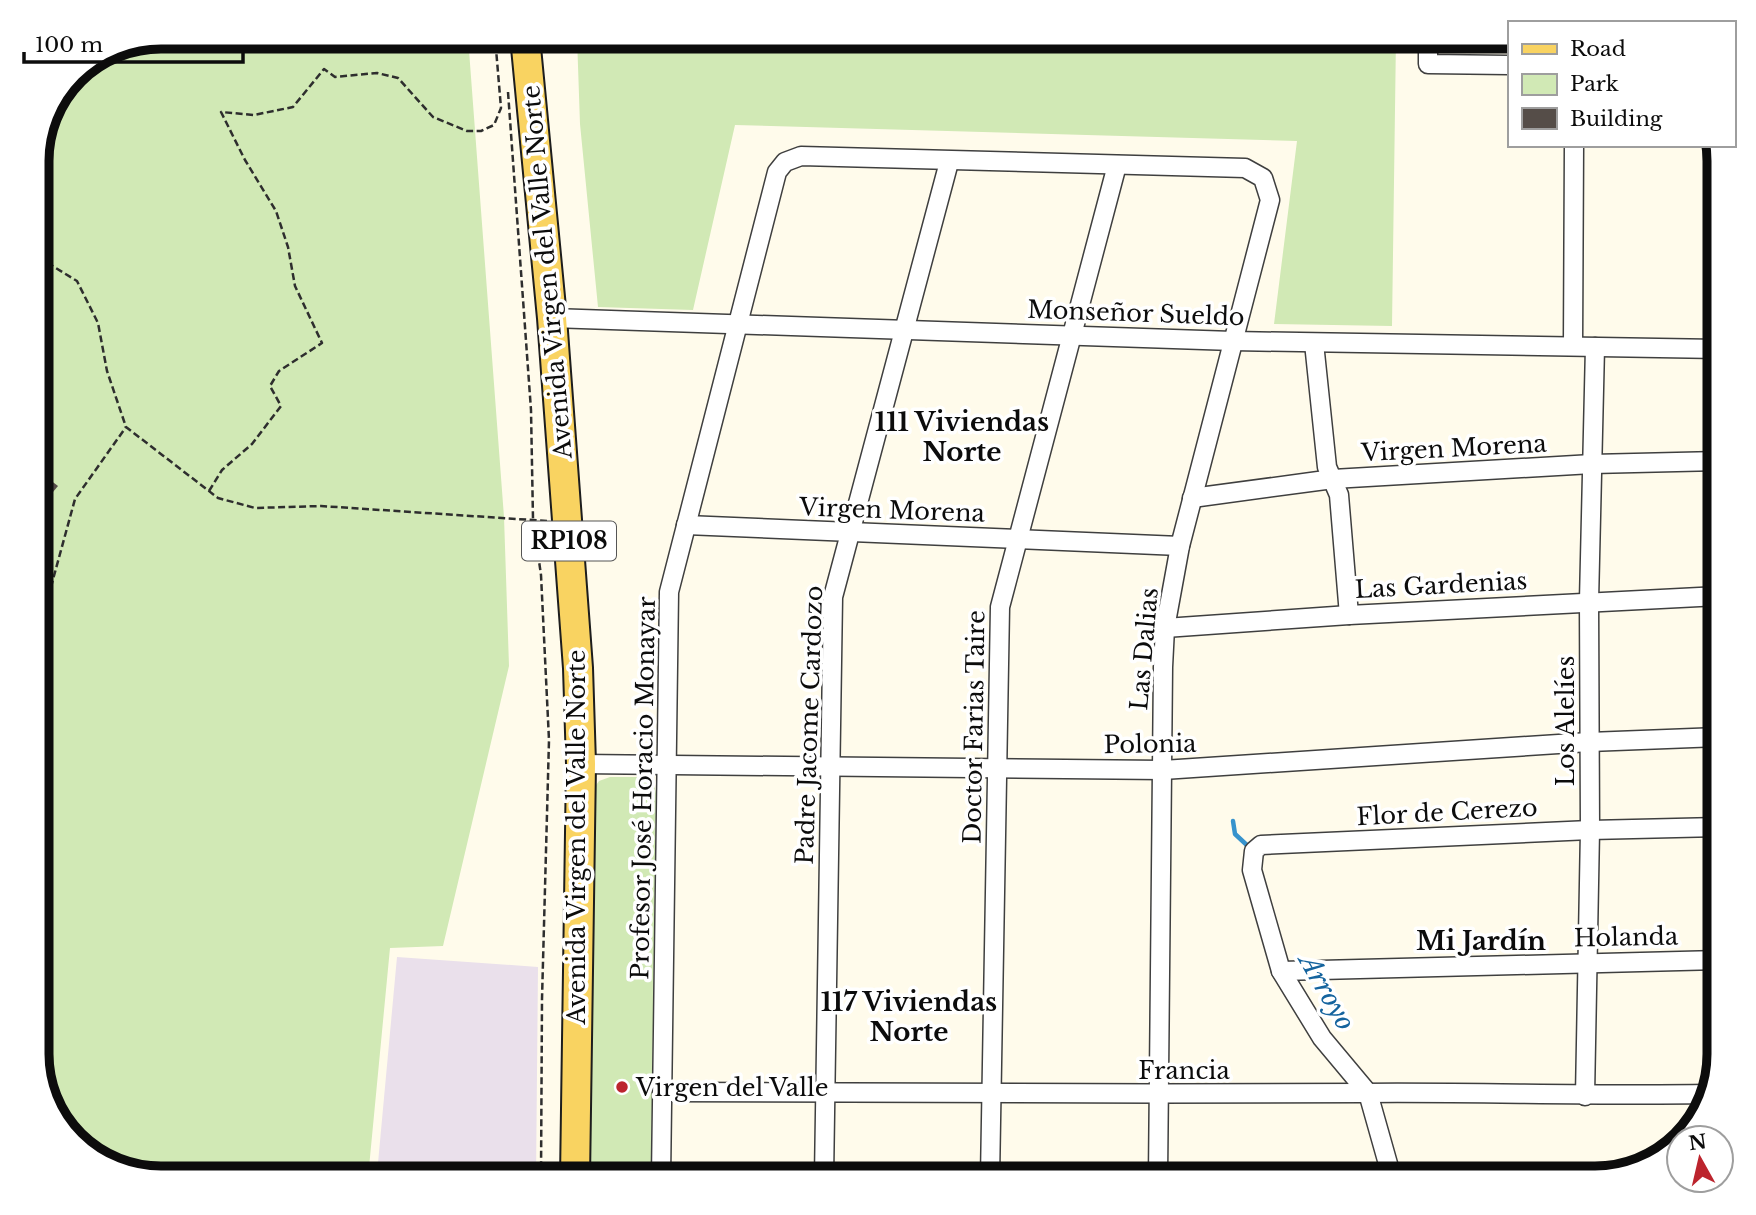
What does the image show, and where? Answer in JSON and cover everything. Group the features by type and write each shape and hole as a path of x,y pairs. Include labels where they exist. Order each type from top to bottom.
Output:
{"main road":[{"name":"Avenida Virgen del Valle Norte","path":"526,49 568,523 581,764 575,1166"}],"street":[{"path":"1428,49 1428,64 1503,65"},
{"path":"1573,346 1574,147"},
{"name":"Profesor José Horacio Monayar","path":"661,1166 669,592 777,172 785,162 801,156 949,162"},
{"path":"949,162 1117,165"},
{"name":"Padre Jacome Cardozo","path":"824,1166 832,597 949,162"},
{"name":"Las Dalias","path":"1117,165 1245,168 1263,178 1270,200 1192,498 1165,628 1158,1166"},
{"name":"Doctor Farias Taire","path":"990,1166 1000,607 1117,165"},
{"name":"Monseñor Sueldo","path":"552,318 1233,341 1707,349"},
{"path":"1314,342 1327,467 1339,495 1349,615"},
{"name":"Los Alelíes","path":"1585,1096 1590,830 1589,601 1595,347"},
{"name":"Virgen Morena","path":"1192,498 1333,480 1592,464 1707,461"},
{"name":"Virgen Morena","path":"687,525 1180,547"},
{"name":"Las Gardenias","path":"1165,628 1589,601 1707,596"},
{"name":"Polonia","path":"581,764 1163,770 1589,742 1707,737"},
{"name":"Flor de Cerezo","path":"1281,971 1252,870 1254,851 1261,845 1707,827"},
{"name":"Holanda","path":"1281,971 1707,960"},
{"path":"1281,971 1322,1038 1368,1093 1389,1166"},
{"name":"Francia","path":"662,1092 1585,1096 1699,1094"}],"path":[{"path":"209,491 222,470 253,444 281,405 270,386 279,371 322,343 295,286 288,247 276,211 245,160 221,112 254,115 293,107 324,69 335,77 377,73 398,78 433,117 467,131 481,131 494,125 501,108 496,49"},
{"path":"508,93 531,410 533,519 541,575 548,740 541,1166"},
{"path":"49,264 77,281 98,323 107,370 126,427 218,498 255,509 321,506 568,523"},
{"path":"49,598 75,499 126,427"}],"shaded area":[{"path":"397,957 538,967 536,1166 378,1166"}],"green space":[{"path":"469,49 504,517 509,666 443,946 390,948 369,1166 139,1164 99,1147 82,1133 64,1110 55,1090 49,1062 49,153 58,118 68,99 82,82 99,68 139,51"},
{"path":"577,49 1396,49 1392,326 1274,324 1297,141 735,125 693,310 598,307 580,124"},
{"path":"610,777 645,777 653,781 656,793 651,1166 589,1166 594,788 599,781"}],"building":[{"path":"49,479 58,486 49,497"}],"waterway":[{"name":"Arroyo","path":"1233,821 1235,834 1250,848"}],"place":[{"name":"Virgen del Valle","path":"622,1087"}],"district":[{"name":"111 Viviendas Norte","path":"962,436"},
{"name":"Mi Jardín","path":"1481,941"},
{"name":"117 Viviendas Norte","path":"909,1017"}]}
